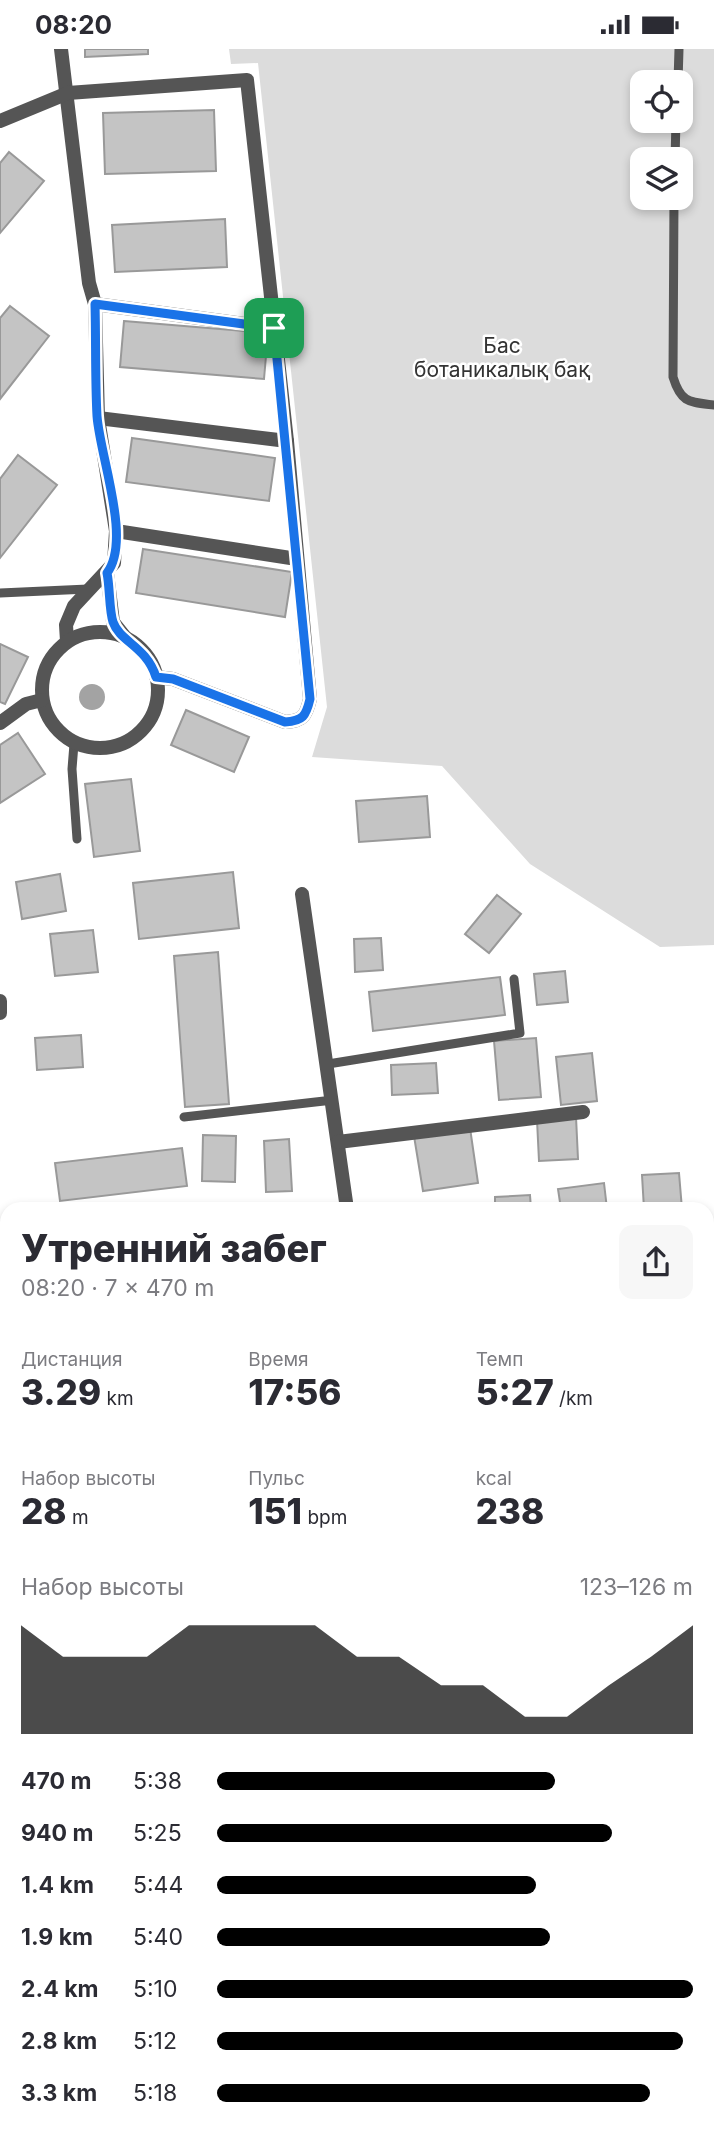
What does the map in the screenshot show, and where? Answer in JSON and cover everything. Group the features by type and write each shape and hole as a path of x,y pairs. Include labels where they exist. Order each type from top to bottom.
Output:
{"street":[{"path":"61,49 89,283 95,304 97,418 116,531 114,563 74,606 66,625 67,641"},
{"path":"0,121 68,93 247,80 287,441 310,699 307,714 299,721 285,722 173,679 156,677"},
{"path":"95,304 274,328"},
{"path":"97,418 287,441"},
{"path":"116,531 297,559"},
{"path":"107,573 113,622 125,637 146,654 156,677 158,697 154,713 134,738 104,749 74,744 58,731 47,717 41,700 46,667 55,652 67,641 95,632 125,637"},
{"path":"0,723 26,703 41,700"},
{"path":"302,894 346,1202"},
{"path":"0,1001 0,1013"},
{"path":"338,1142 583,1112"}],"lane":[{"path":"678,70 679,49"},
{"path":"674,210 673,377 678,394 690,402 714,405"},
{"path":"0,593 88,589"},
{"path":"74,744 72,769 77,839"},
{"path":"328,1065 520,1033 514,979"},
{"path":"184,1117 333,1100"}],"green space":[{"name":"Бас ботаникалық бақ","path":"229,49 714,49 714,945 660,947 530,864 442,766 312,757 327,707 258,63 231,64"}],"shaded area":[{"path":"92,684 101,688 105,697 101,706 92,710 83,706 79,697 83,688"}],"building":[{"path":"85,49 148,49 148,54 85,57"},
{"path":"214,110 216,171 105,174 103,113"},
{"path":"9,152 44,181 0,233 0,163"},
{"path":"225,219 227,267 115,272 112,225"},
{"path":"10,306 49,336 0,399 0,318"},
{"path":"124,321 268,333 264,379 120,367"},
{"path":"132,438 275,458 269,501 126,482"},
{"path":"18,455 57,485 0,558 0,479"},
{"path":"143,549 292,572 285,617 136,593"},
{"path":"0,644 28,657 5,704 0,702"},
{"path":"186,710 249,737 234,772 171,745"},
{"path":"18,733 45,774 0,803 0,745"},
{"path":"131,779 140,851 94,857 85,784"},
{"path":"427,796 430,837 359,842 356,801"},
{"path":"233,872 239,928 139,939 133,883"},
{"path":"60,874 66,911 22,919 16,882"},
{"path":"497,895 521,914 489,953 465,934"},
{"path":"93,930 98,972 55,976 50,934"},
{"path":"381,938 383,970 355,972 354,939"},
{"path":"218,952 229,1104 185,1107 174,956"},
{"path":"565,971 568,1002 537,1005 534,974"},
{"path":"500,977 505,1015 373,1031 369,992"},
{"path":"81,1035 83,1067 37,1070 35,1038"},
{"path":"536,1038 541,1097 499,1100 494,1041"},
{"path":"592,1053 597,1101 561,1105 556,1057"},
{"path":"436,1063 438,1093 392,1095 391,1065"},
{"path":"576,1117 578,1159 539,1161 537,1120"},
{"path":"470,1128 478,1183 423,1191 414,1136"},
{"path":"203,1135 236,1136 235,1182 202,1181"},
{"path":"289,1139 292,1191 266,1192 264,1141"},
{"path":"182,1148 187,1186 60,1201 55,1163"},
{"path":"679,1173 681,1202 644,1202 642,1175"},
{"path":"604,1183 606,1202 560,1202 558,1189"},
{"path":"530,1195 530,1202 495,1202 495,1197"}],"route":[{"path":"95,304 274,328 310,699 307,714 299,721 285,722 173,679 156,677 146,654 125,637 113,622 112,596 107,573 114,563 116,531 97,418 95,304"}]}
